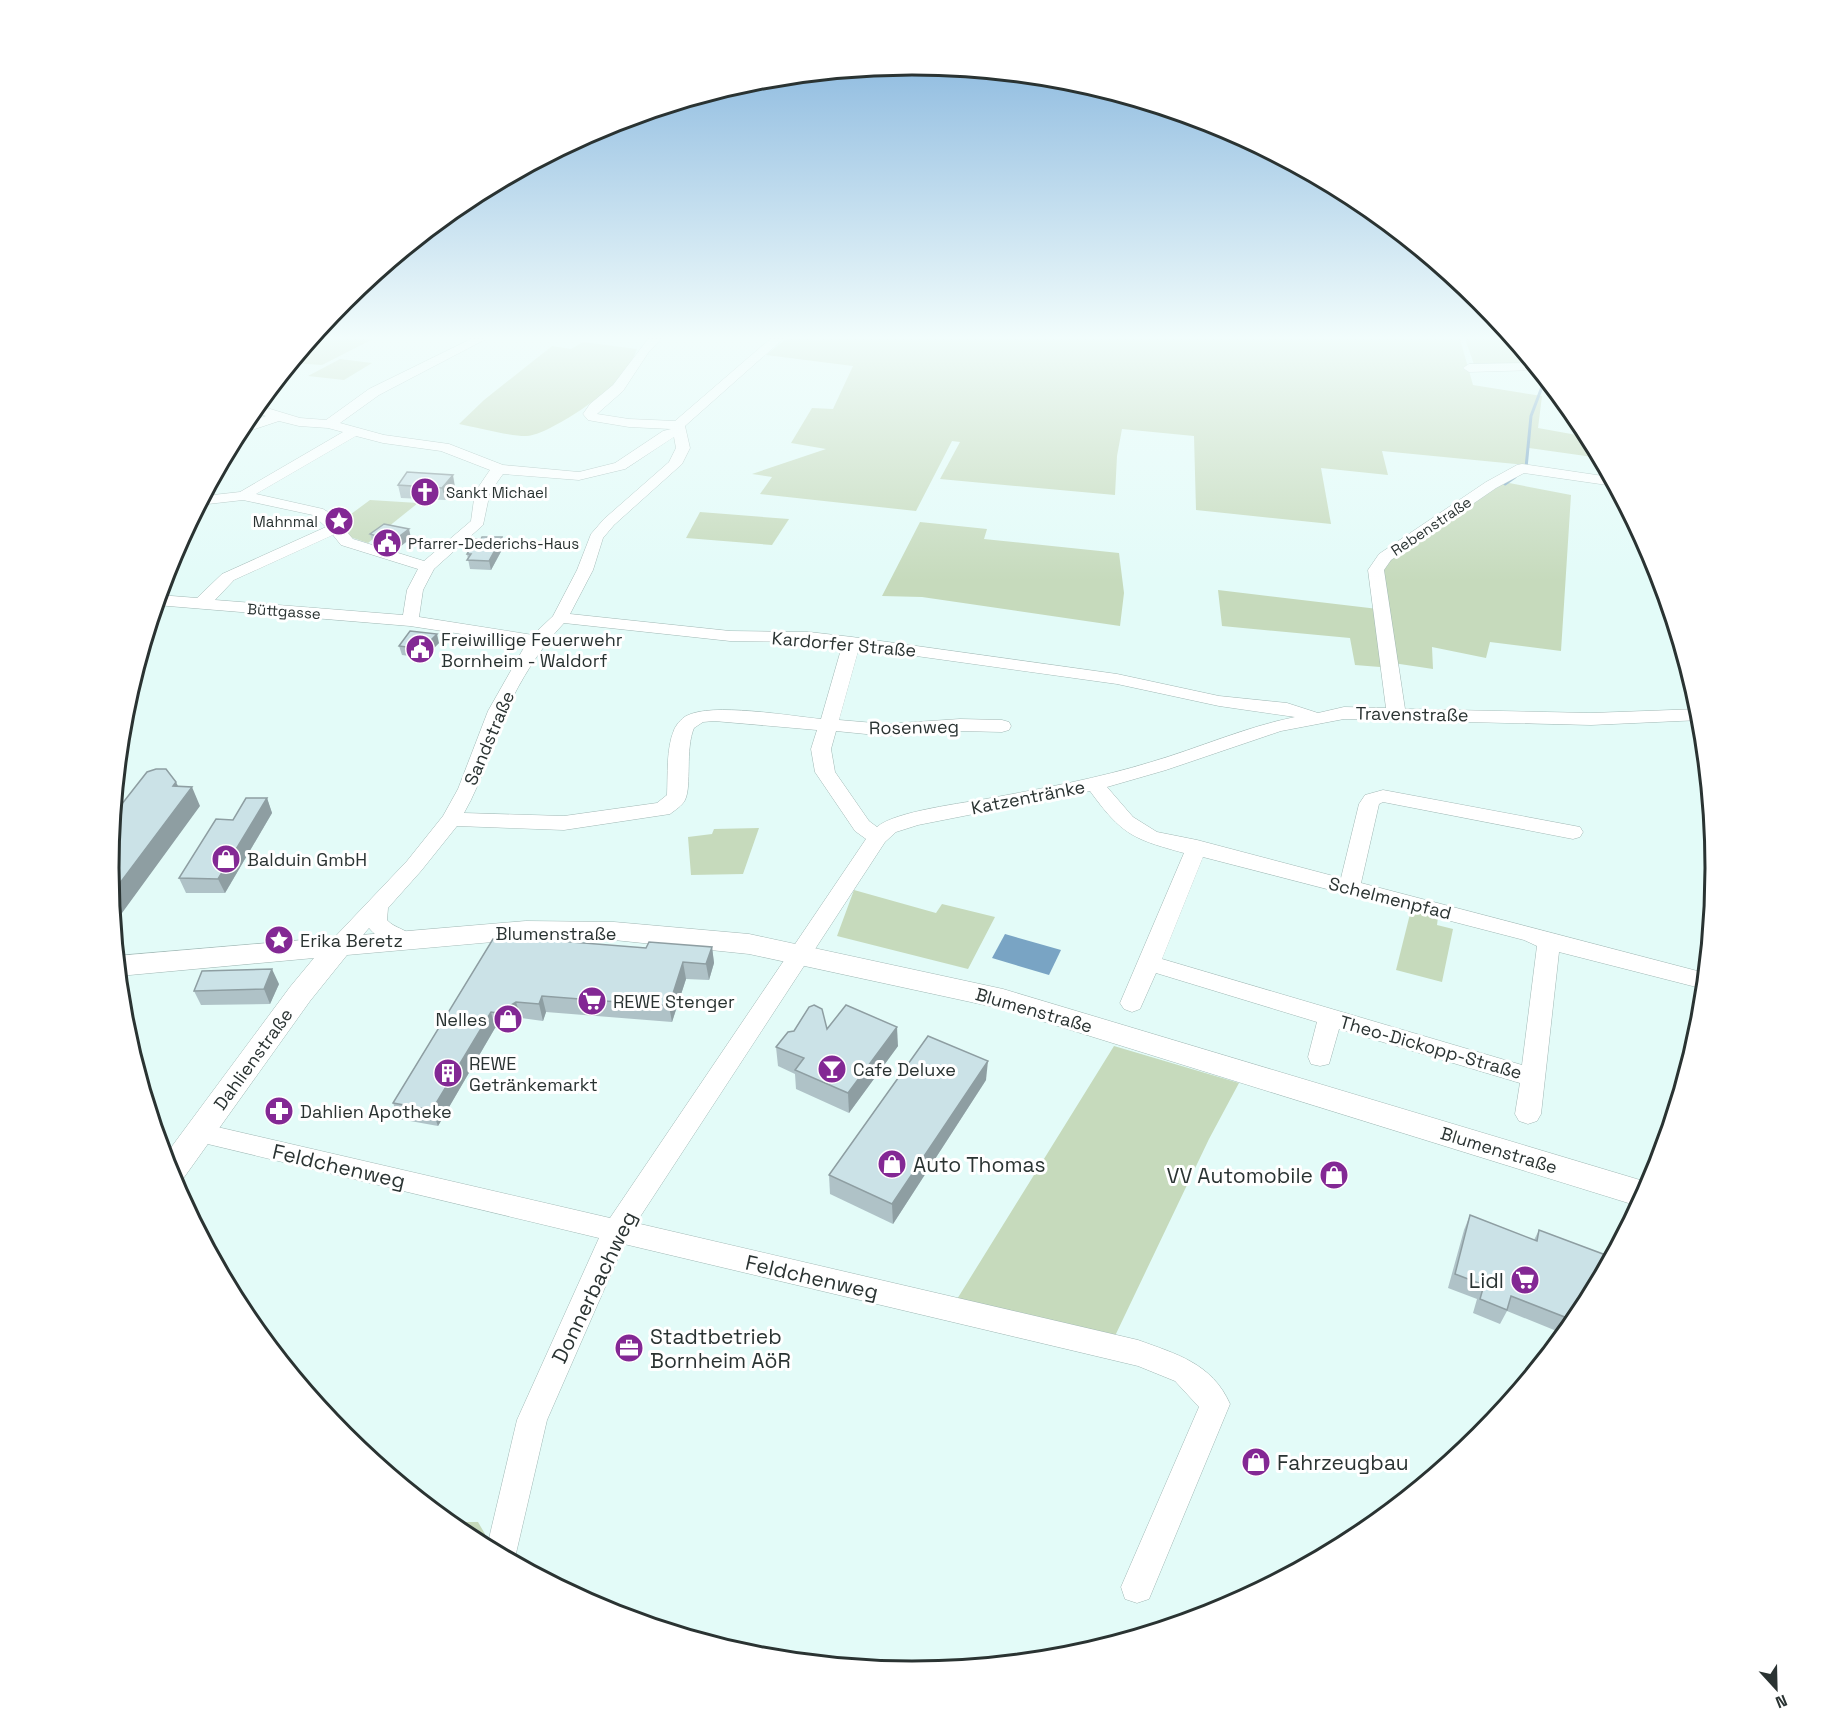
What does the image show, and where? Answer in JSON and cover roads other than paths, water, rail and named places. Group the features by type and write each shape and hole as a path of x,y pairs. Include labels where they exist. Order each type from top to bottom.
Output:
{"main road":[{"name":"Blumenstraße","path":"125,965 526,930 567,929 708,939 799,954 1003,999 1636,1191"},
{"name":"Dahlienstraße","path":"176,1164 300,994 340,946"},
{"path":"263,954 287,961 301,975 300,994"}],"street":[{"path":"254,425 268,420"},
{"path":"292,420 329,424 354,432 444,447 500,469 579,476 620,466 688,420"},
{"path":"329,424 335,420"},
{"path":"611,420 679,428"},
{"name":"Sandstraße","path":"340,946 377,908 451,819 468,789 497,711 537,641 560,618 585,570 596,537 609,522 675,464 683,448 679,428"},
{"path":"243,496 354,432"},
{"name":"Rebenstraße","path":"1396,713 1376,570 1385,557 1491,485 1525,468 1604,481"},
{"path":"410,621 415,590 427,567 478,522 482,492 487,480 500,469"},
{"path":"210,499 243,496 318,512 326,516 347,542 358,548 427,567"},
{"path":"201,604 228,577 336,529"},
{"name":"Büttgasse","path":"166,601 410,621 537,641"},
{"name":"Kardorfer Straße","path":"560,618 730,636 809,637 1127,681"},
{"path":"852,642 821,749 825,772 862,826 878,837"},
{"name":"Travenstraße","path":"1127,681 1219,701 1287,710 1314,717 1344,713 1591,719 1690,715"},
{"name":"Rosenweg","path":"451,819 564,823 654,811 671,804 677,795 682,731 693,719 714,715 886,730 960,725 1002,726"},
{"name":"Katzentränke","path":"799,954 878,837 889,827 915,819 1095,784 1159,766 1277,726 1314,717"},
{"name":"Schelmenpfad","path":"1095,784 1125,823 1135,831 1697,979"},
{"path":"1349,888 1369,804 1377,797 1383,796 1573,832"},
{"path":"1132,1003 1197,847"},
{"path":"377,908 376,922 383,930 404,940"},
{"name":"Theo-Dickopp-Straße","path":"1528,1114 1549,942"},
{"name":"Donnerbachweg","path":"503,1547 532,1420 616,1231 799,954"},
{"name":"Theo-Dickopp-Straße","path":"1148,963 1532,1077"},
{"name":"Theo-Dickopp-Straße","path":"1320,1057 1330,1017"},
{"name":"Feldchenweg","path":"200,1133 1138,1353 1185,1371 1215,1404 1137,1587"}],"water":[{"path":"1005,934 1061,950 1049,975 992,958"}],"waterway":[{"path":"1526,468 1531,420"},
{"path":"1505,484 1515,477"}],"place":[{"name":"Sankt Michael","path":"425,492"},
{"name":"Mahnmal","path":"339,521"},
{"name":"Pfarrer-Dederichs-Haus","path":"387,543"},
{"name":"Freiwillige Feuerwehr Bornheim - Waldorf","path":"420,649"},
{"name":"Balduin GmbH","path":"226,859"},
{"name":"Erika Beretz","path":"279,940"},
{"name":"REWE Stenger","path":"592,1001"},
{"name":"Nelles","path":"508,1019"},
{"name":"Cafe Deluxe","path":"832,1069"},
{"name":"REWE Getränkemarkt","path":"448,1073"},
{"name":"Dahlien Apotheke","path":"279,1111"},
{"name":"Auto Thomas","path":"892,1164"},
{"name":"VV Automobile","path":"1334,1175"},
{"name":"Lidl","path":"1525,1280"},
{"name":"Stadtbetrieb Bornheim AöR","path":"629,1348"},
{"name":"Fahrzeugbau","path":"1256,1462"}]}
